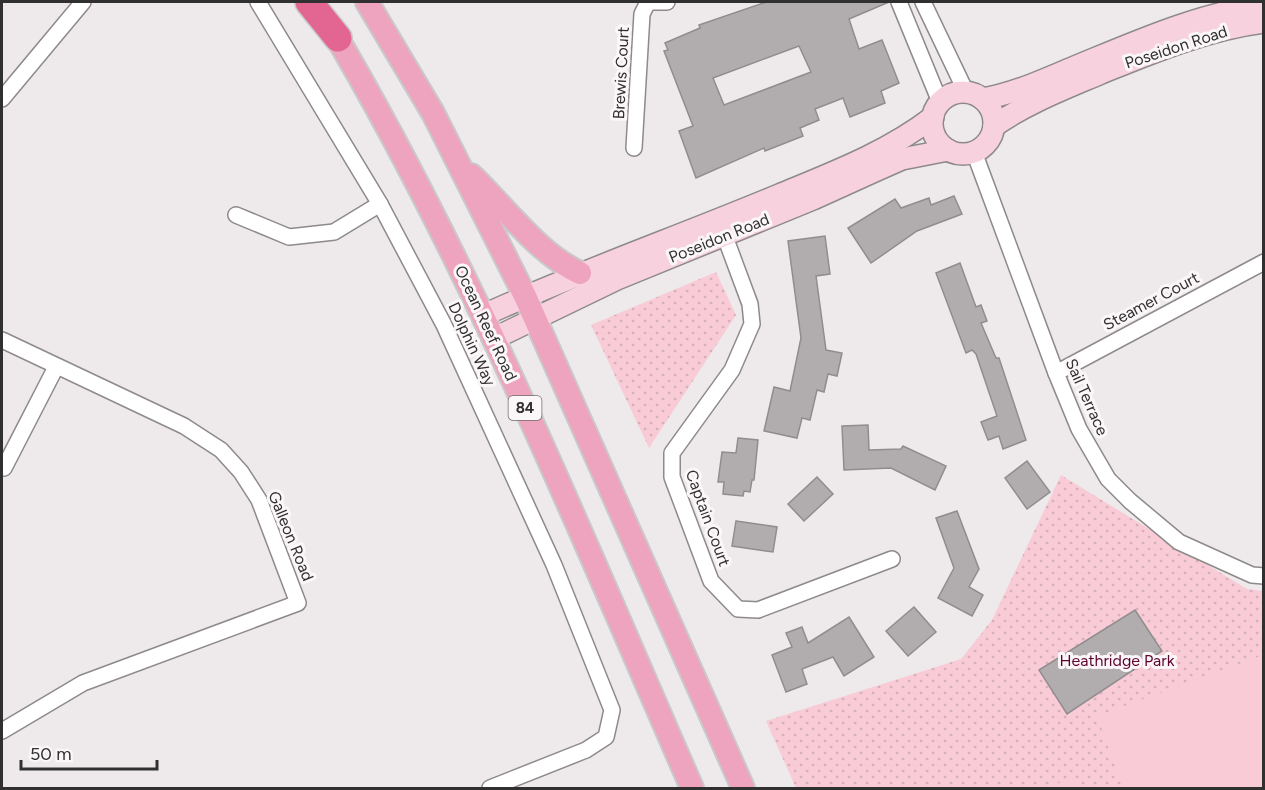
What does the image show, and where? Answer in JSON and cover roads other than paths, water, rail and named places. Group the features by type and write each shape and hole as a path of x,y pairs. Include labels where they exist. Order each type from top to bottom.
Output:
{"highway":[{"path":"309,2 338,39"}],"main road":[{"name":"Ocean Reef Road","path":"316,2 402,151 495,338 692,789"},
{"path":"367,2 459,163 525,296 743,789"},
{"path":"459,163 504,207 541,248 563,266 580,273"}],"street":[{"path":"2,99 83,2"},
{"name":"Dolphin Way","path":"258,2 380,204 444,325 554,565 612,710 606,737 586,750 490,789"},
{"path":"648,2 667,2"},
{"name":"Brewis Court","path":"634,148 642,14 648,2"},
{"path":"899,2 937,110 935,136 948,150 961,154 974,152 988,142 994,126 992,111 975,95 923,2"},
{"name":"Poseidon Road","path":"975,95 1014,92 1176,26 1263,5"},
{"name":"Poseidon Road","path":"994,126 1035,100 1126,63 1219,31 1263,22"},
{"path":"937,110 955,93 975,95"},
{"name":"Poseidon Road","path":"495,338 561,308 580,296 893,145 911,135 937,110"},
{"name":"Poseidon Road","path":"484,315 580,273 722,228 902,159 948,150"},
{"name":"Sail Terrace","path":"974,152 1056,373 1085,439 1108,479 1130,501 1179,542 1252,575 1263,576"},
{"path":"236,215 289,237 334,232 380,204"},
{"name":"Captain Court","path":"722,228 750,304 752,324 732,370 672,453 672,477 711,581 738,609 758,610 892,559"},
{"name":"Steamer Court","path":"1056,373 1263,262"},
{"name":"Galleon Road","path":"2,340 184,426 221,450 240,472 259,500 298,603 82,683 2,731"},
{"path":"4,468 56,367"}],"park label":[{"name":"Heathridge Park","path":"1117,660"}]}
